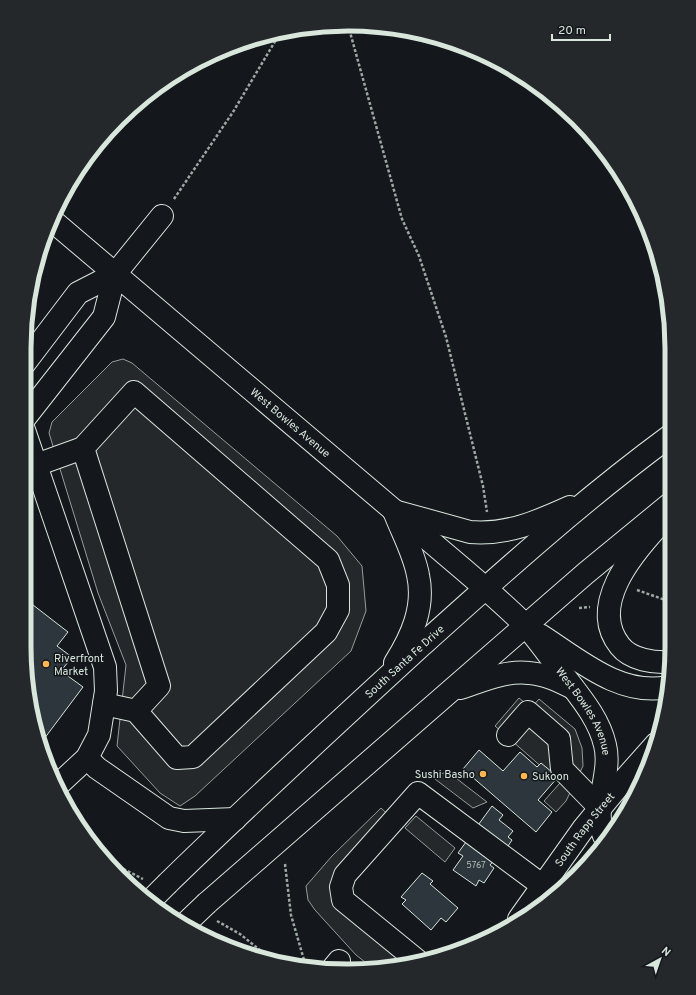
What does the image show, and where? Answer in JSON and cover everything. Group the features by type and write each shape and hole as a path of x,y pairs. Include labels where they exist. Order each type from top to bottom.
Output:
{"main road":[{"path":"31,355 78,293 115,274 162,216"},
{"name":"West Bowles Avenue","path":"56,224 485,588 525,625 587,705 598,725 606,746 607,766 600,808 601,826 604,833"},
{"path":"31,410 104,317 115,274"},
{"path":"36,465 83,448 134,392 328,560 338,585 338,610 326,632 192,757 177,758 136,711 104,704"},
{"name":"South Santa Fe Drive","path":"154,897 235,819 485,588 591,498 665,440"},
{"path":"83,448 159,686 136,711"},
{"path":"31,450 105,667 106,691 98,735 87,758 61,782"},
{"path":"394,511 470,532 483,534 511,530 547,517 591,498"},
{"path":"188,921 453,690 525,625 627,538 665,508"},
{"path":"384,681 404,649 412,631 418,614 420,597 415,562 394,511"},
{"path":"664,662 644,660 633,656 624,650 616,641 609,623 609,610 620,575 648,536 665,517"},
{"name":"West Bowles Avenue","path":"525,625 611,680 640,688 662,688"},
{"path":"453,690 497,676 528,673 553,679 573,688"},
{"path":"508,735 528,712 560,739 562,769 600,808"},
{"name":"South Rapp Street","path":"526,909 583,829 645,756"},
{"path":"87,758 97,768 169,818 184,821 235,819"},
{"path":"413,957 343,900 341,887 345,875 418,793 543,886"}],"path":[{"path":"350,31 402,219 420,256 446,337 483,486 488,518"},
{"path":"162,216 233,112 276,39"},
{"path":"636,589 665,600"},
{"path":"572,608 592,607"},
{"path":"285,864 291,915 304,961"}],"shaded area":[{"path":"123,359 132,363 337,536 362,566 366,611 351,651 195,796 180,806 160,793 117,746 126,665 98,593 49,433 52,422 112,362"},
{"path":"519,698 531,708 539,699 575,729 582,748 583,766 566,801 556,812 544,801 560,783 495,726"},
{"path":"448,772 487,802 473,808 431,776"},
{"path":"381,808 394,820 354,880 350,892 406,959 366,963 356,955 315,910 308,900 306,886 332,856"},
{"path":"416,816 455,848 445,862 405,828"}],"building":[{"name":"Riverfront Market","path":"31,603 68,632 57,646 72,657 61,671 83,687 45,738 37,709 34,688 31,647"},
{"path":"479,750 503,771 520,752 537,767 541,763 558,777 538,800 552,812 536,832 463,769"},
{"path":"492,806 503,815 499,820 513,831 508,837 512,840 506,849 473,832"},
{"path":"466,842 495,859 490,865 494,868 484,883 479,880 476,886 453,870 463,856 458,853"},
{"path":"422,873 433,881 430,884 458,908 446,922 441,918 431,930 402,904 406,900 401,897"}],"place":[{"name":"Riverfront Market","path":"46,664"},
{"name":"Sushi Basho","path":"483,774"},
{"name":"Sukoon","path":"524,776"}]}
